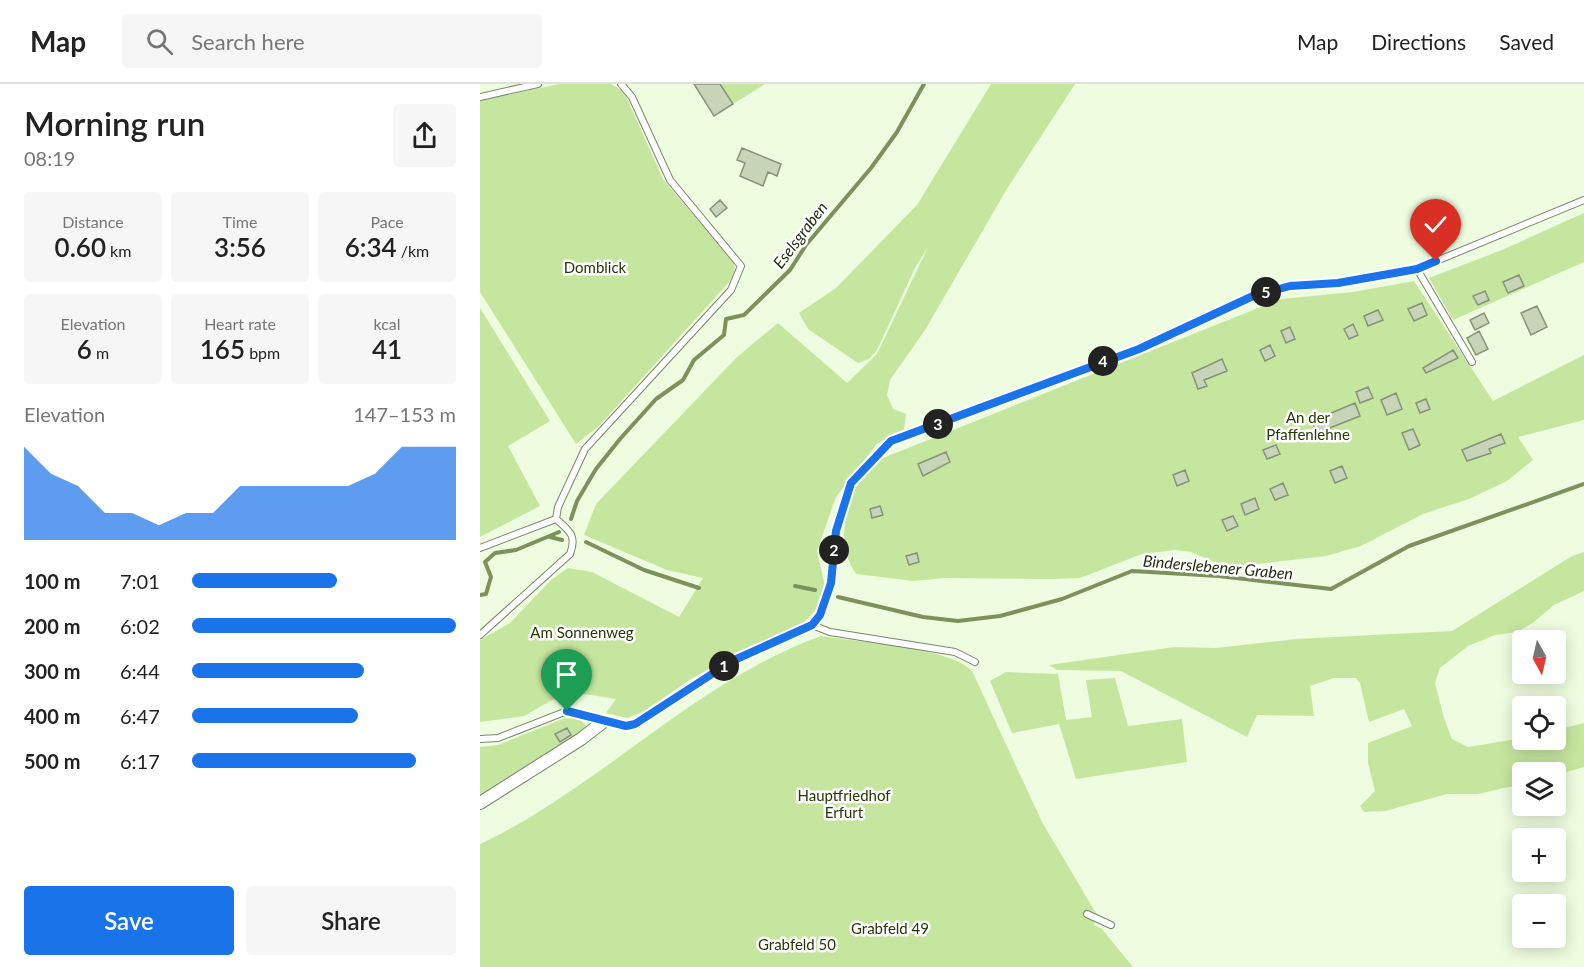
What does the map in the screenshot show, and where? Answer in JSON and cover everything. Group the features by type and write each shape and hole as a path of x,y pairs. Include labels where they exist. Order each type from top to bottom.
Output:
{"street":[{"path":"480,803 581,739 603,722"}],"lane":[{"path":"480,97 538,84"},
{"path":"556,519 558,507 585,449 731,290 741,266 670,180 632,97 621,84"},
{"path":"480,739 498,738 567,711 584,713 603,722 626,726 635,724 732,661 812,625 820,615 831,583 836,531 851,483 891,441 1139,349 1253,296 1290,286 1338,283 1417,269 1584,200"},
{"path":"1417,269 1472,362"},
{"path":"480,548 556,519"},
{"path":"480,634 570,554 574,543 572,532 556,519"},
{"path":"812,625 830,632 955,652 975,662"},
{"path":"1087,914 1111,925"}],"green space":[{"name":"Domblick","path":"559,84 611,84 624,92 663,179 734,263 735,273 599,426 576,444 480,292 480,101"},
{"path":"720,84 765,84 733,104"},
{"name":"Am Sonnenweg","path":"991,84 1075,84 1008,187 925,330 890,380 887,395 893,409 906,414 904,430 877,444 836,497 817,551 825,586 817,609 800,626 741,651 691,679 643,712 627,718 606,713 616,699 572,692 524,716 480,722 480,640 510,623 551,580 568,568 592,572 679,617 703,578 667,570 584,535 596,504 737,357 778,323 847,383 877,354 928,247 915,268 877,350 869,359 858,363 808,329 799,313 836,288 917,205"},
{"path":"1584,213 1584,262 1453,320 1429,278 1502,250"},
{"name":"An der Pfaffenlehne","path":"1414,281 1493,401 1584,355 1584,420 1518,437 1533,460 1507,481 1469,499 1423,514 1361,546 1326,556 1239,566 1221,565 1191,552 1175,550 1142,554 1080,578 1054,579 945,578 913,581 856,574 851,565 844,532 847,510 855,489 883,458 1281,299 1353,292"},
{"path":"480,308 550,421 508,446 540,506 480,537"},
{"path":"1584,552 1584,591 1554,605 1520,630 1495,635 1468,646 1440,668 1435,683 1452,739 1468,747 1512,740 1512,750 1566,750 1566,728 1584,723 1584,767 1566,772 1566,762 1512,762 1512,786 1478,794 1447,794 1385,811 1364,812 1360,806 1375,791 1368,763 1368,743 1412,726 1404,709 1369,722 1360,683 1356,678 1334,678 1310,686 1314,716 1257,715 1247,737 1121,671 1057,670 1049,665 1174,647 1216,648 1296,639 1452,631 1572,556"},
{"name":"Hauptfriedhof Erfurt","path":"821,636 924,651 961,663 972,671 1042,822 1097,915 1094,925 1102,929 1133,967 480,967 480,844 524,821 566,794 731,680 775,656"},
{"path":"1006,672 1058,674 1066,720 1092,717 1086,680 1115,678 1128,726 1182,719 1187,762 1076,779 1059,724 1012,733 990,681"},
{"path":"565,718 579,719 586,725 583,733 480,796 480,747 498,745"}],"building":[{"path":"694,84 720,84 733,104 714,116"},
{"path":"742,148 781,164 777,176 768,172 763,186 740,176 745,163 737,160"},
{"path":"720,200 727,208 716,217 710,209"},
{"path":"1519,275 1524,286 1508,293 1503,282"},
{"path":"1485,291 1489,300 1478,305 1473,296"},
{"path":"1422,303 1427,315 1414,321 1408,309"},
{"path":"1537,306 1547,327 1531,335 1521,313"},
{"path":"1378,310 1383,320 1368,326 1364,316"},
{"path":"1484,313 1489,323 1475,330 1470,320"},
{"path":"1353,324 1358,335 1349,339 1344,329"},
{"path":"1290,327 1295,339 1286,343 1281,331"},
{"path":"1479,331 1488,349 1476,355 1467,338"},
{"path":"1270,345 1275,356 1265,361 1260,350"},
{"path":"1453,350 1458,358 1426,373 1423,368"},
{"path":"1222,359 1227,371 1204,380 1207,386 1198,389 1192,373"},
{"path":"1368,387 1373,398 1360,403 1356,392"},
{"path":"1396,393 1402,409 1387,415 1381,400"},
{"path":"1426,399 1430,409 1420,413 1416,403"},
{"path":"1355,403 1360,416 1317,433 1312,421"},
{"path":"1413,429 1420,445 1409,450 1402,433"},
{"path":"1501,434 1505,443 1489,449 1491,453 1467,461 1462,450"},
{"path":"1276,445 1280,454 1267,459 1263,450"},
{"path":"946,452 950,462 923,476 918,464"},
{"path":"1342,466 1347,478 1335,483 1330,471"},
{"path":"1185,470 1189,481 1177,486 1173,475"},
{"path":"1283,483 1288,495 1275,500 1270,489"},
{"path":"1255,498 1259,509 1245,515 1241,504"},
{"path":"880,506 883,515 872,518 870,509"},
{"path":"1233,516 1238,526 1227,531 1222,520"},
{"path":"917,553 919,562 909,565 906,556"},
{"path":"567,728 571,735 560,742 555,734"}],"waterway":[{"name":"Eselsgraben","path":"571,519 577,501 596,469 620,439 656,399 683,380 694,360 724,335 726,319 744,315 790,270 806,245 871,168 897,132 924,84"},
{"name":"Binderslebener Graben","path":"838,597 923,617 958,621 1000,616 1062,599 1132,571 1219,576 1331,589 1409,546 1584,484"},
{"name":"Eselsgraben","path":"480,595 486,594 491,577 485,562 495,553 516,550 559,532"},
{"name":"Binderslebener Graben","path":"550,537 562,540"},
{"name":"Binderslebener Graben","path":"586,542 644,570 699,588"},
{"name":"Binderslebener Graben","path":"795,586 815,590"}],"route":[{"path":"567,711 584,713 603,722 626,726 635,724 732,661 812,625 820,615 831,583 836,531 851,483 868,462 891,441 1139,349 1157,338 1253,296 1290,286 1361,280 1417,269 1436,261"}],"park label":[{"name":"Grabfeld 49","path":"890,929"},
{"name":"Grabfeld 50","path":"797,945"}]}
